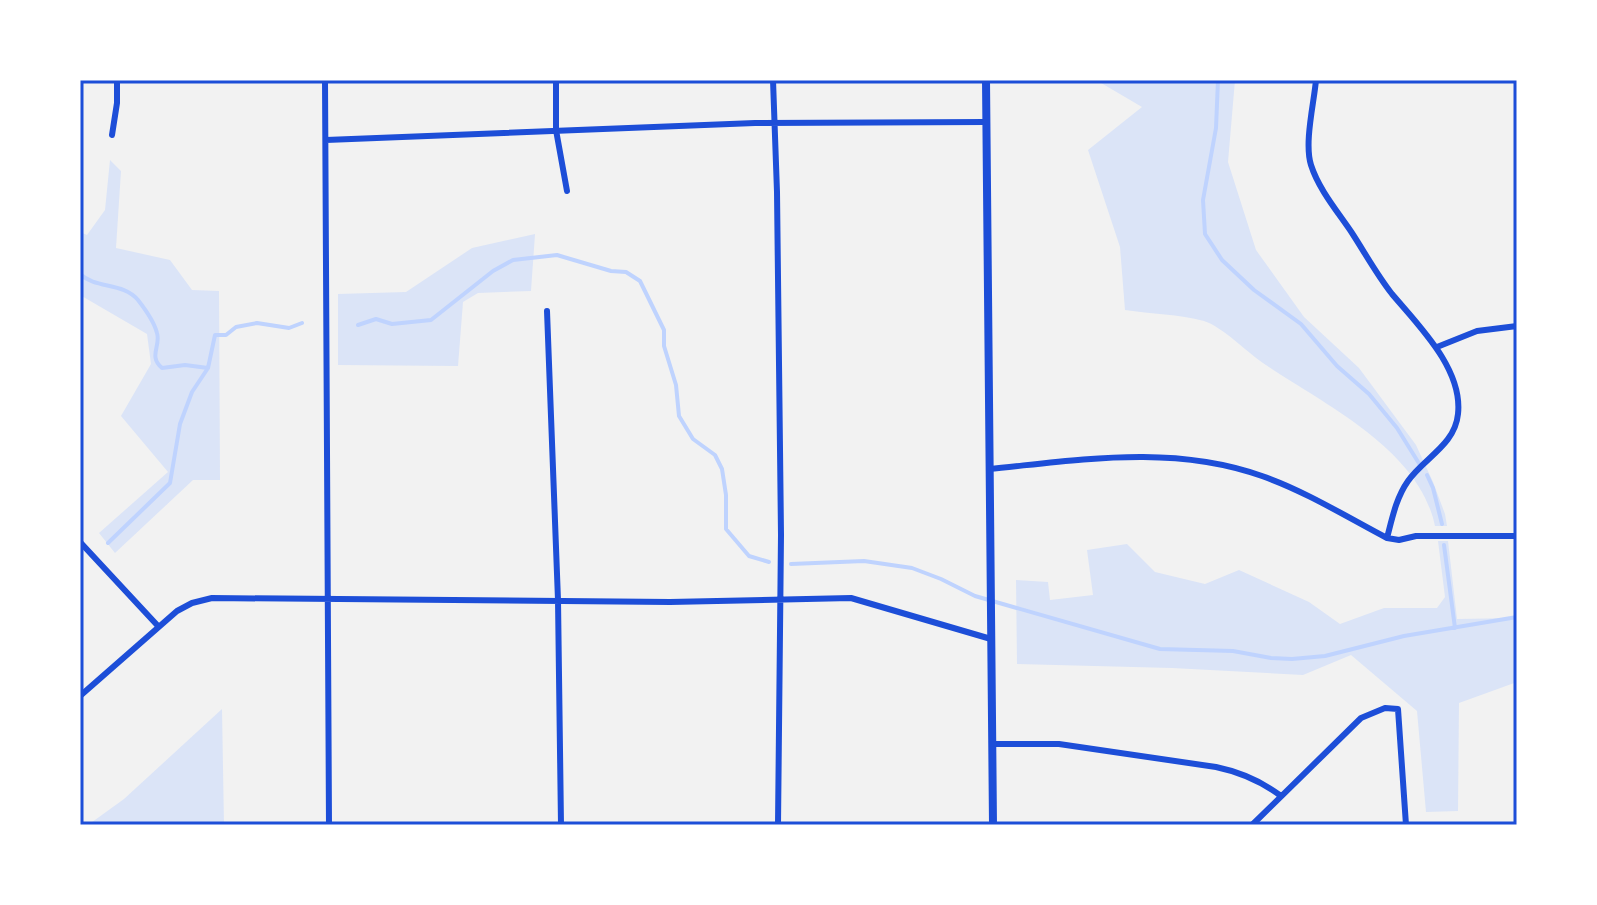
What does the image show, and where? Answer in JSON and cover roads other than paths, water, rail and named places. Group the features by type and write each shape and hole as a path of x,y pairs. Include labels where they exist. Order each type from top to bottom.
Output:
{"street":[{"path":"112,135 117,80"},
{"path":"325,80 329,825"},
{"path":"556,80 556,130 567,191"},
{"path":"773,80 777,192 778,825"},
{"path":"986,80 993,825"},
{"path":"1316,80 1308,151 1311,165 1323,190 1391,292 1437,347 1454,384 1459,404 1456,428 1442,447 1408,480 1394,508 1387,538"},
{"path":"326,140 774,124 986,122"},
{"path":"547,311 558,600 561,825"},
{"path":"1437,347 1477,331 1517,326"},
{"path":"989,469 1113,456 1151,456 1217,464 1263,476 1387,538 1517,536"},
{"path":"80,542 158,626"},
{"path":"80,696 183,606 200,600 235,597 670,602 851,598 991,639"},
{"path":"1252,825 1361,718 1385,708 1398,709 1406,825"},
{"path":"992,744 1059,744 1204,765 1236,771 1281,796"}],"waterway":[{"path":"1218,80 1216,128 1203,200 1205,234 1222,260 1254,290 1301,324 1337,366 1369,394 1397,428 1420,465"},
{"path":"358,325 376,319 392,324 431,320 493,271 513,260 557,255 611,271 626,272 640,281 664,330 664,346 676,385 679,416 693,439 715,455 722,469 726,529 749,556 769,562"},
{"path":"80,274 94,282 125,290 138,300 156,329 155,355 162,368 185,365 208,368 215,335 226,335 236,327 257,323 289,328 302,323"},
{"path":"108,543 170,483 180,424 192,392 208,368"},
{"path":"1427,475 1442,524"},
{"path":"1444,545 1455,628"},
{"path":"791,564 864,561 912,568 975,596 1160,649 1233,651 1271,658 1325,656 1404,636 1517,617"}]}
